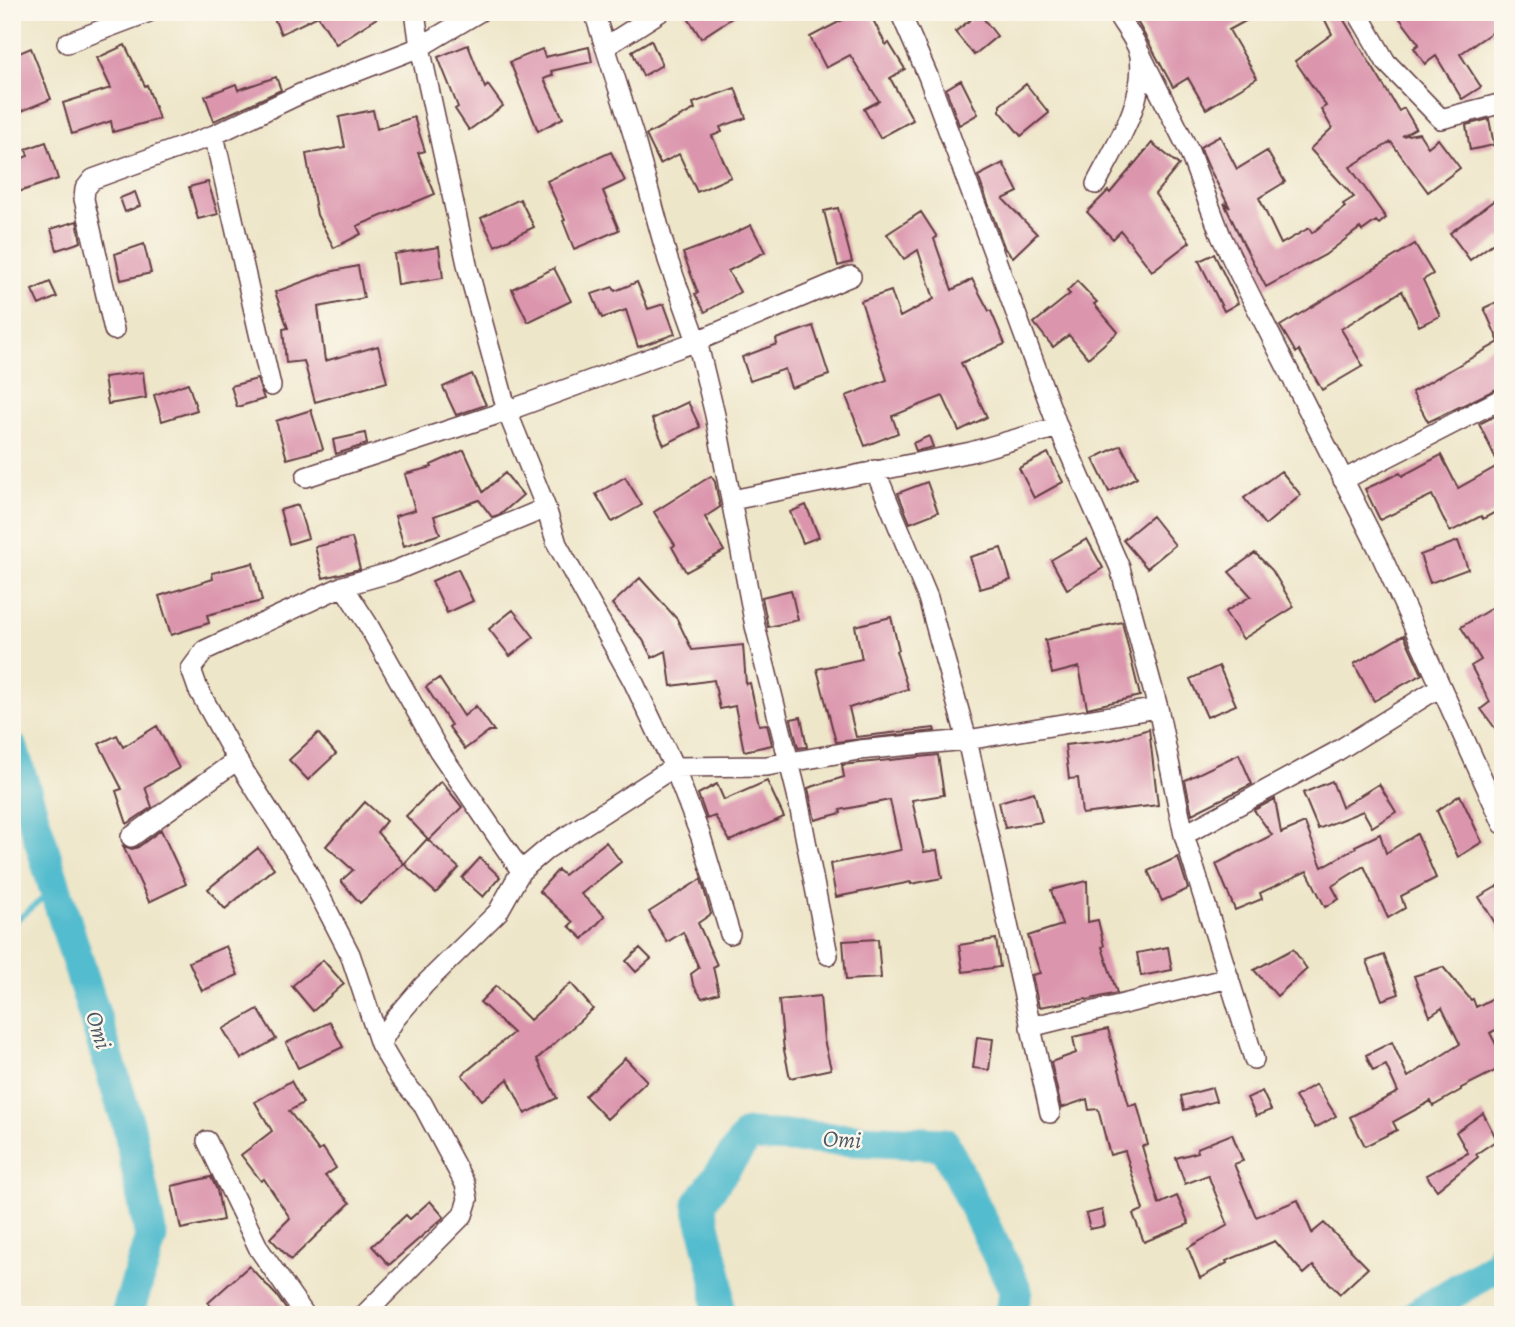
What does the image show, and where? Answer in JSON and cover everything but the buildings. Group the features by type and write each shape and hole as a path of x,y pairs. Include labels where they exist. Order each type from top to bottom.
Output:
{"street":[{"path":"67,43 149,12"},
{"path":"415,12 420,47 468,269 507,411 546,508 557,544 633,681 674,767 701,837 730,934"},
{"path":"114,330 84,199 85,189 93,179 214,135 302,93 420,47 479,12"},
{"path":"594,12 634,137 668,260 697,341 715,415 755,626 789,762 828,955"},
{"path":"605,47 660,12"},
{"path":"900,12 928,76 1058,426 1120,568 1158,708 1184,835 1254,1059"},
{"path":"1116,12 1140,53 1189,151 1232,258 1378,548 1503,824"},
{"path":"1357,12 1386,62 1441,119 1503,103"},
{"path":"1096,184 1124,130 1140,85 1140,53"},
{"path":"214,135 271,386"},
{"path":"306,477 507,411 697,341 851,275"},
{"path":"1343,480 1503,398"},
{"path":"732,500 971,452 1058,426"},
{"path":"875,471 928,598 967,740 1051,1113"},
{"path":"364,1315 463,1215 468,1199 465,1184 422,1103 400,1078 380,1044 350,954 306,869 237,760 198,690 191,669 205,650 343,586 391,572 546,508"},
{"path":"343,586 368,622 439,751 521,871"},
{"path":"1184,835 1334,753 1440,687"},
{"path":"380,1044 395,1019 424,985 498,912 521,871 547,849 674,767 767,766 859,750 967,740 1158,708"},
{"path":"131,837 237,760"},
{"path":"1030,1027 1229,978"},
{"path":"207,1141 259,1249 305,1315"}],"waterway":[{"name":"Omi","path":"12,749 129,1127 151,1237 127,1315"},
{"path":"12,924 55,888"},
{"name":"Omi","path":"718,1315 717,1280 699,1204 748,1135 944,1144 1016,1291 1010,1315"},
{"name":"Omi","path":"1417,1315 1499,1264 1503,1254"}]}
